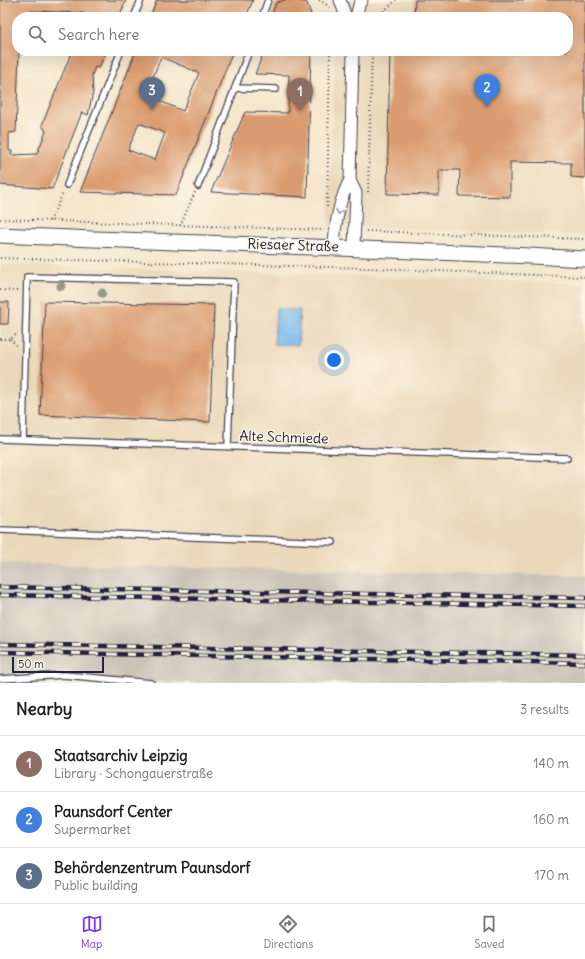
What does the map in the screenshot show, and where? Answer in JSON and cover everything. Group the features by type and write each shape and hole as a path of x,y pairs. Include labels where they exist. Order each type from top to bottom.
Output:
{"main road":[{"name":"Riesaer Straße","path":"0,235 354,247 585,259"}],"street":[{"path":"340,0 344,12"},
{"path":"357,12 362,0"},
{"path":"353,56 350,180 356,193 354,247"},
{"path":"334,247 335,231 343,193 350,180"}],"lane":[{"path":"136,12 141,0"},
{"path":"264,12 268,0"},
{"path":"67,185 119,56"},
{"path":"198,186 247,56"},
{"path":"235,88 276,89"},
{"path":"23,439 27,277 234,282 228,447"},
{"name":"Alte Schmiede","path":"0,438 568,458"},
{"path":"0,530 333,542"},
{"path":"0,679 64,674 151,683"}],"path":[{"path":"319,0 331,8"},
{"path":"383,12 396,0"},
{"path":"326,215 330,56"},
{"path":"368,192 372,56"},
{"path":"50,221 67,185"},
{"path":"180,226 198,186"},
{"path":"0,219 326,230"},
{"path":"367,223 367,231 585,239"},
{"path":"0,258 368,268 585,277"},
{"path":"0,290 27,292"},
{"path":"0,339 10,339 26,327"}],"shaded area":[{"path":"339,0 585,0 585,235 329,226 335,56 573,56 573,12 338,12"},
{"path":"0,264 585,284 585,576 0,563"},
{"path":"0,563 585,576 585,683 0,683"}],"water":[{"path":"276,309 300,310 298,345 274,344"}],"building":[{"path":"126,0 121,12 12,12 12,56 19,56 16,132 9,133 9,151 12,151 11,155 37,154 46,131 42,125 70,56 104,56 99,68 95,67 92,75 93,92 88,115 82,112 52,189 0,185 0,1"},
{"path":"157,0 253,0 248,12 152,12"},
{"path":"284,0 298,0 307,3 310,12 273,12 276,3"},
{"path":"415,0 585,0 585,178 571,177 571,163 510,162 510,197 459,196 460,170 439,170 439,195 387,194 390,56 573,56 573,12 414,12"},
{"path":"134,56 231,56 176,195 80,192","holes":["161,57 199,73 183,111 146,95","139,123 165,133 155,160 128,150"]},
{"path":"262,56 311,56 307,197 211,192 245,112 288,113 289,75 255,74"},
{"path":"0,302 9,302 8,324 0,324"},
{"path":"45,302 214,305 210,422 40,415"}],"railway":[{"path":"0,587 585,598"},
{"path":"0,595 585,606"},
{"path":"0,644 585,655"},
{"path":"0,652 585,663"}],"place":[{"name":"Paunsdorf Center","path":"487,107"},
{"name":"Behördenzentrum Paunsdorf","path":"152,110"},
{"name":"Staatsarchiv Leipzig","path":"300,111"}]}
